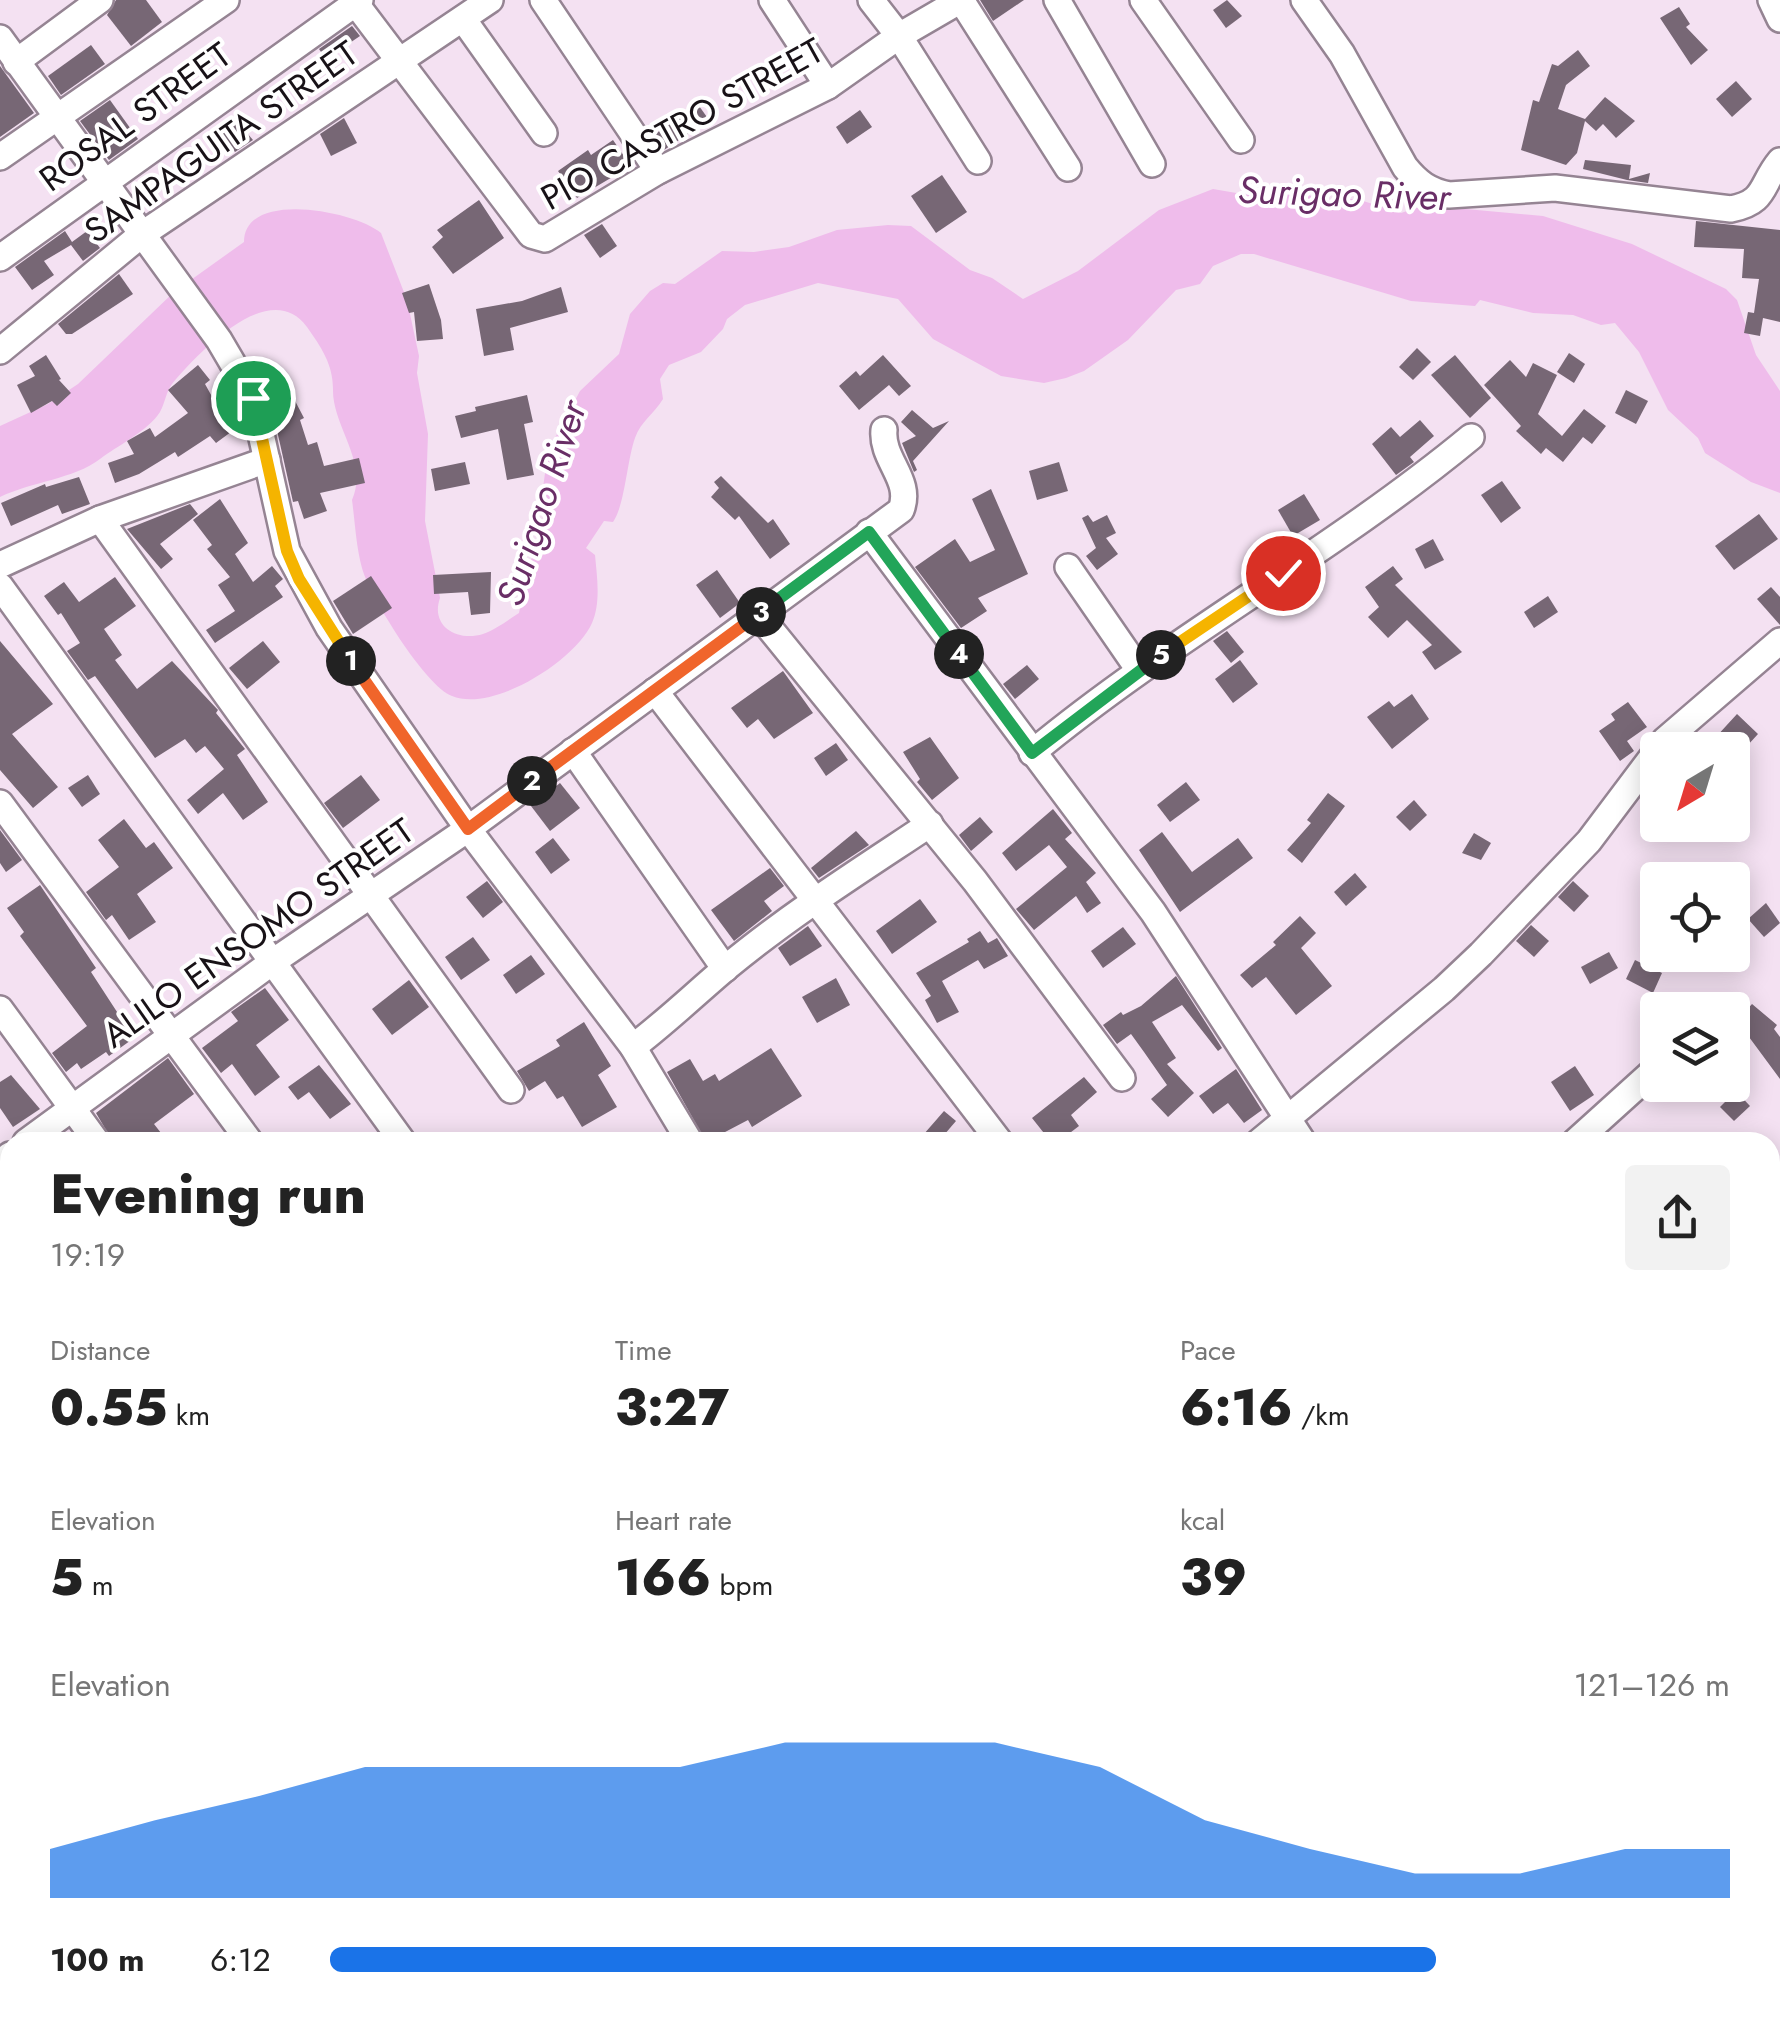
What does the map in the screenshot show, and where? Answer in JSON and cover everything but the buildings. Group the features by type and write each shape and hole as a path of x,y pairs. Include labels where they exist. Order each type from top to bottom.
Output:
{"street":[{"path":"16,62 100,0"},
{"path":"0,157 226,0"},
{"name":"SAMPAGUITA STREET","path":"0,351 142,234 490,0"},
{"path":"543,0 658,171"},
{"path":"772,0 828,86"},
{"path":"871,0 978,161"},
{"path":"961,0 1068,168"},
{"name":"PIO CASTRO STREET","path":"356,1 531,234 545,239 658,171 828,86 898,36 961,0"},
{"path":"1056,0 1152,164"},
{"path":"1142,0 1240,140"},
{"path":"1304,0 1342,54 1405,166 1424,187 1449,196 1555,188 1731,209 1749,206 1760,197 1780,161"},
{"path":"1771,0 1780,19"},
{"name":"ROSAL STREET","path":"0,258 356,1"},
{"path":"462,18 544,133"},
{"path":"0,38 101,183 219,340 253,398 287,551 328,628 468,829 633,1048 684,1132"},
{"name":"ALILO ENSOMO STREET","path":"39,1132 270,963 468,829 901,510 906,497 885,448 884,430"},
{"path":"1032,753 1139,670 1391,502 1472,437"},
{"path":"0,565 100,519 267,460"},
{"path":"100,519 373,894 510,1090"},
{"path":"869,532 1153,912 1296,1132"},
{"path":"1068,567 1139,670"},
{"path":"0,586 395,1132"},
{"path":"758,614 930,824 1122,1078"},
{"path":"1271,1132 1469,966 1589,840 1665,740 1780,641"},
{"path":"655,691 992,1132"},
{"path":"573,751 725,969"},
{"path":"0,802 243,1132"},
{"path":"633,1048 725,969 815,900 930,824"},
{"path":"0,1009 89,1132"},
{"path":"1586,1132 1640,1083"}],"shaded area":[{"path":"1282,186 1319,199 1357,199 1401,213 1416,208 1455,208 1543,216 1632,244 1726,289 1737,300 1756,355 1780,391 1780,493 1751,482 1705,453 1698,438 1668,410 1639,352 1615,323 1601,325 1573,315 1533,313 1480,300 1475,306 1411,301 1254,254 1241,254 1213,266 1200,284 1176,290 1128,340 1084,371 1044,383 1001,376 933,339 898,299 818,283 745,305 727,319 723,329 701,352 669,365 660,379 663,399 635,438 617,514 613,522 604,521 586,548 595,555 597,598 595,615 583,637 531,680 489,697 469,699 441,689 399,638 375,598 360,560 352,500 356,472 334,403 331,372 312,334 292,314 274,310 255,314 216,339 172,384 155,419 89,466 0,497 0,426 48,404 78,384 174,292 244,242 249,225 262,215 281,210 303,209 349,218 381,233 407,300 419,356 417,373 428,434 425,521 440,598 439,617 455,634 483,634 519,613 527,571 545,523 543,488 548,451 580,391 619,354 630,314 650,291 663,283 675,284 722,251 789,247 837,230 911,226 970,270 992,278 1023,299 1078,271 1159,210 1213,189 1248,195"}],"route":[{"path":"253,398 278,516 299,579 328,628 468,829 869,532 1032,753 1139,670 1283,573"}],"water label":[{"name":"Surigao River","path":"1344,193"},
{"name":"Surigao River","path":"541,503"}]}
